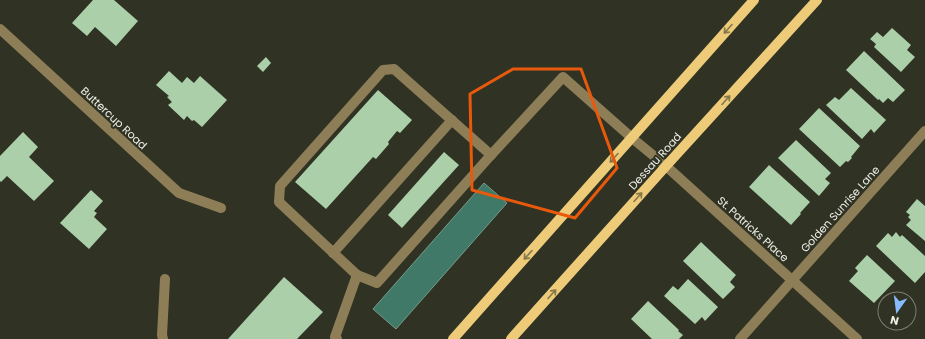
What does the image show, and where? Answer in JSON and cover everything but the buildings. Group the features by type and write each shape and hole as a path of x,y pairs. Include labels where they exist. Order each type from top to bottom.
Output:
{"main road":[{"path":"453,339 754,0"},
{"name":"Dessau Road","path":"511,339 817,0"}],"street":[{"name":"Buttercup Road","path":"0,29 179,193 221,208"},
{"path":"394,69 452,120 491,155 377,283 357,276 279,202 280,186 383,70 394,69"},
{"name":"St. Patricks Place","path":"491,155 563,77 666,166 857,339"},
{"path":"333,253 452,120"},
{"name":"Golden Sunrise Lane","path":"740,339 925,131"},
{"path":"337,339 335,337 357,276"},
{"path":"163,339 165,279"}],"highlighted area":[{"path":"513,69 581,69 617,168 575,218 472,190 470,94"}],"water":[{"path":"484,183 507,203 396,329 373,309"}]}
